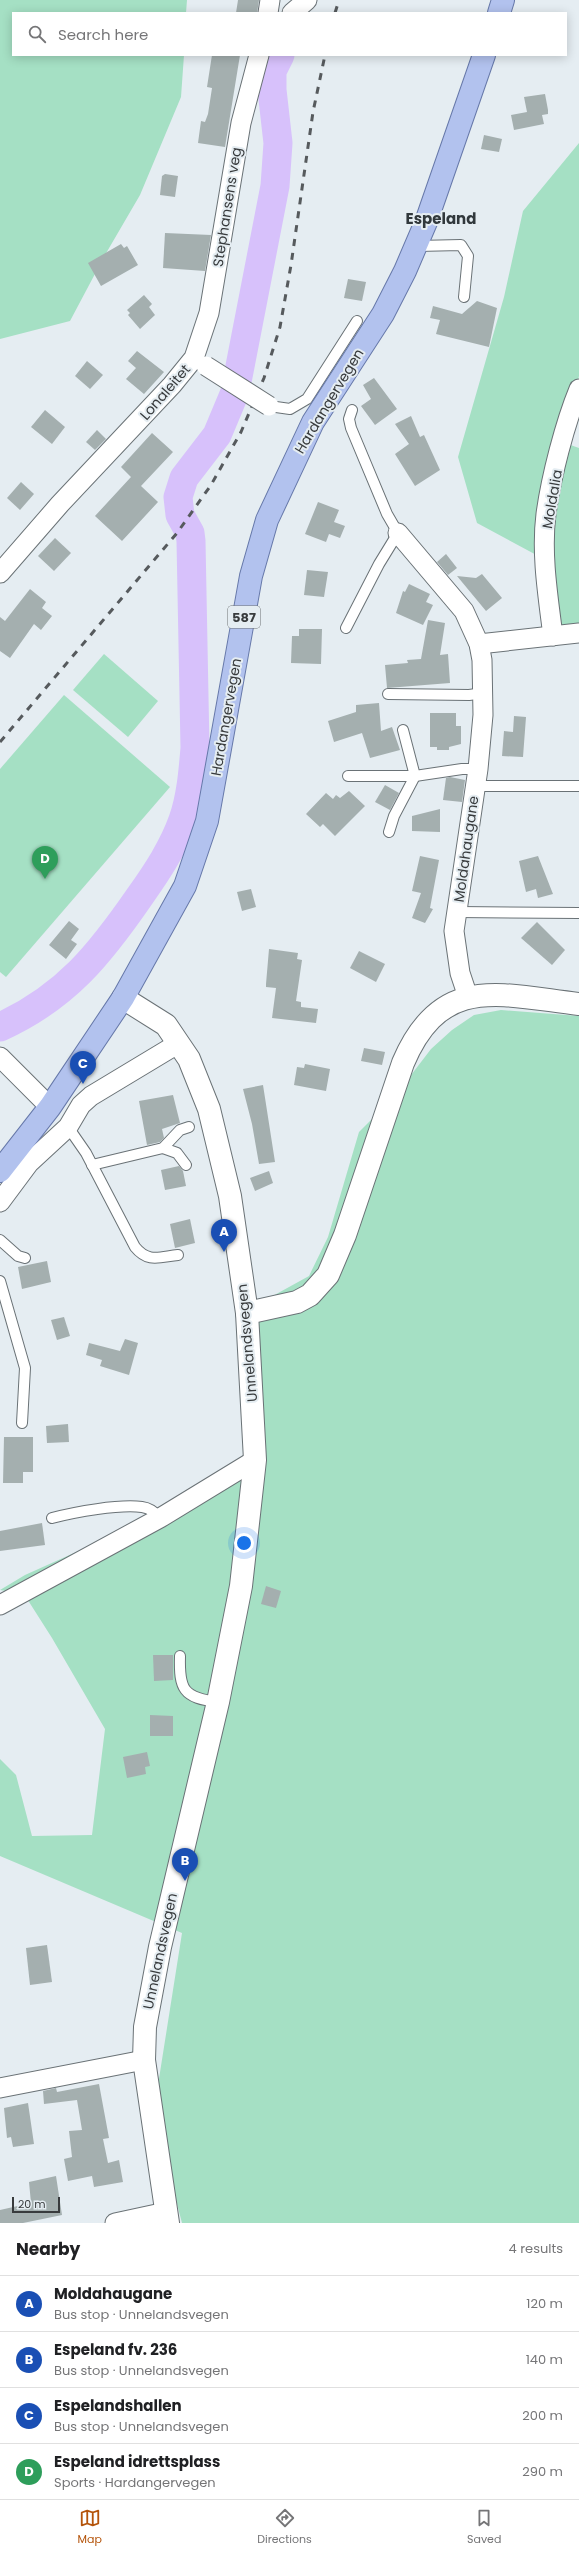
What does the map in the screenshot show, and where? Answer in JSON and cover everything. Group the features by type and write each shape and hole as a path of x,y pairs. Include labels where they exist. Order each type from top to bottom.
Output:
{"main road":[{"path":"499,12 503,0"},
{"name":"Hardangervegen","path":"0,1171 50,1107 123,998 175,907 196,855 220,760 251,576 267,520 313,422 383,314 417,246 484,56"},
{"path":"247,1313 297,1302 310,1296 324,1280 336,1261 411,1044 423,1025 436,1013 468,997 504,995 579,1004"},
{"name":"Unnelandsvegen","path":"123,998 166,1025 179,1043 197,1078 211,1116 230,1196 247,1313 256,1460 241,1586 218,1702 149,1997 144,2060 167,2218"}],"street":[{"name":"Stephansens veg","path":"200,362 241,123 259,56"},
{"name":"Lonaleitet","path":"0,573 60,504 172,385 200,362 269,406"},
{"name":"Moldalia","path":"553,636 545,559 546,513 565,430 579,389"},
{"name":"Moldahaugane","path":"398,533 464,611 479,644 484,693 477,777 465,867 454,931 456,949 468,997"},
{"path":"479,644 579,633"},
{"path":"0,1202 29,1163 68,1127 81,1105 90,1096 179,1043"},
{"path":"0,1057 50,1107"},
{"path":"0,1605 160,1518 256,1460"},
{"path":"0,2088 144,2060"},
{"name":"Unnelandsvegen","path":"115,2223 167,2218"}],"lane":[{"path":"417,246 461,245 468,256 464,297"},
{"name":"Lonaleitet","path":"269,406 290,410 307,399 357,321"},
{"path":"346,628 379,564 398,533 387,514 351,428 349,419 352,410"},
{"path":"388,694 462,695 484,693"},
{"path":"390,832 394,816 415,776 403,730"},
{"path":"348,776 415,776 462,769 477,777"},
{"name":"Moldahaugane","path":"477,777 579,786"},
{"name":"Moldahaugane","path":"457,912 579,912"},
{"path":"68,1127 92,1165 135,1247 142,1255 153,1258 178,1255"},
{"path":"163,1148 180,1130 189,1127"},
{"path":"92,1165 163,1148 177,1153 186,1165"},
{"path":"0,1240 18,1256 25,1258"},
{"path":"0,1281 25,1368 22,1423"},
{"path":"52,1518 73,1512 141,1507 154,1511 160,1518"},
{"path":"180,1656 179,1678 187,1692 196,1699 218,1702"}],"green space":[{"path":"0,0 187,0 186,12 12,12 12,56 184,56 181,97 140,195 105,255 70,321 0,339"},
{"path":"579,143 579,376 562,442 579,448 579,627 552,628 542,558 477,523 458,457 504,297 523,211"},
{"path":"104,654 158,701 128,737 73,690"},
{"path":"64,695 170,787 6,977 0,972 0,769"},
{"path":"501,1010 579,1016 579,2223 182,2223 175,2196 158,2085 182,1933 0,1856 0,1759 16,1775 32,1836 92,1835 105,1729 52,1638 24,1594 0,1590 25,1575 219,1488 247,1472 244,1321 260,1303 309,1276 328,1237 359,1132 395,1096 431,1049 452,1030 474,1015"}],"building":[{"path":"238,0 259,0 257,12 236,12"},
{"path":"212,56 240,56 225,147 198,143 201,121 205,122 208,114 212,88 207,87"},
{"path":"545,94 548,114 542,115 544,124 514,130 511,115 527,112 524,97"},
{"path":"484,135 502,139 499,152 481,149"},
{"path":"165,174 178,176 175,197 160,195 162,176"},
{"path":"165,233 211,235 205,271 163,268"},
{"path":"121,244 124,248 127,246 138,265 101,286 88,263"},
{"path":"348,279 366,282 362,301 344,298"},
{"path":"144,295 152,304 149,307 155,315 140,329 128,315 130,313 127,310"},
{"path":"477,301 497,308 489,347 436,334 440,320 430,318 433,306 462,314"},
{"path":"137,351 164,372 144,394 126,379 136,368 128,361"},
{"path":"87,361 103,375 90,389 75,376"},
{"path":"374,378 397,409 375,425 361,406 371,399 363,385"},
{"path":"45,410 65,427 52,444 31,427"},
{"path":"411,416 420,437 424,435 440,470 415,486 395,454 409,444 395,424"},
{"path":"97,430 106,439 95,450 86,442"},
{"path":"152,433 173,452 141,486 158,502 122,541 95,516 131,477 121,467"},
{"path":"21,482 34,494 20,510 7,498"},
{"path":"318,502 339,510 334,522 345,526 340,538 329,534 326,542 305,534"},
{"path":"55,538 71,553 54,571 38,556"},
{"path":"446,554 457,568 448,575 437,562"},
{"path":"307,570 328,572 324,597 304,595"},
{"path":"482,574 502,598 486,611 457,576 476,578"},
{"path":"409,584 430,594 426,602 433,605 423,625 396,613 403,591 405,592"},
{"path":"30,589 46,602 42,608 52,616 41,630 34,624 10,658 0,651 0,617 5,621"},
{"path":"428,620 445,623 440,655 448,654 450,683 387,688 385,665 408,663 407,660 421,659"},
{"path":"299,629 322,629 321,664 291,663 292,636 299,636"},
{"path":"379,703 381,731 392,727 400,750 370,758 362,733 334,742 328,721 356,712 356,705"},
{"path":"430,713 456,713 456,726 461,726 461,744 449,747 449,750 437,750 437,747 430,747"},
{"path":"514,716 526,717 523,757 502,756 504,731 513,732"},
{"path":"450,777 465,780 462,802 443,800 446,778"},
{"path":"385,785 399,793 390,810 375,802"},
{"path":"349,791 365,806 335,836 323,824 320,827 306,814 326,793 333,799 336,795 340,798"},
{"path":"440,809 440,832 412,831 412,816"},
{"path":"420,856 439,860 430,908 433,909 425,923 412,918 421,893 412,891"},
{"path":"538,856 553,894 538,898 536,889 526,892 519,861"},
{"path":"251,889 256,907 242,911 237,892"},
{"path":"69,921 79,929 71,940 77,944 66,959 49,945"},
{"path":"537,922 565,950 552,965 521,938"},
{"path":"269,949 298,953 297,959 302,960 296,1001 301,1002 301,1007 318,1009 316,1023 272,1018 276,988 266,987"},
{"path":"359,951 385,964 376,982 350,968"},
{"path":"364,1048 385,1052 382,1065 361,1061"},
{"path":"305,1064 330,1069 326,1091 294,1085 297,1067 304,1068"},
{"path":"263,1085 275,1162 259,1164 252,1124 243,1089"},
{"path":"173,1095 180,1123 162,1129 164,1138 160,1142 147,1145 139,1101"},
{"path":"179,1166 183,1171 186,1186 165,1190 161,1170"},
{"path":"269,1171 273,1183 255,1191 250,1178"},
{"path":"190,1219 195,1243 175,1248 170,1224"},
{"path":"47,1261 51,1282 22,1289 18,1267"},
{"path":"64,1317 70,1336 57,1340 51,1320"},
{"path":"125,1339 138,1343 129,1375 100,1366 102,1360 86,1355 89,1343 120,1351"},
{"path":"68,1424 69,1442 47,1443 46,1426"},
{"path":"4,1437 33,1437 33,1472 23,1472 23,1483 3,1483"},
{"path":"42,1523 45,1545 0,1551 0,1531"},
{"path":"266,1586 281,1591 276,1608 261,1604"},
{"path":"153,1655 173,1655 173,1680 154,1681"},
{"path":"150,1715 173,1716 173,1736 150,1736"},
{"path":"147,1752 150,1766 145,1767 146,1774 127,1778 123,1757"},
{"path":"47,1945 52,1982 30,1985 26,1948"},
{"path":"99,2084 109,2138 103,2139 108,2163 119,2160 123,2182 94,2187 92,2176 68,2181 64,2159 72,2157 69,2131 82,2130 77,2100 44,2104 43,2091 56,2088 57,2092"},
{"path":"28,2103 34,2144 13,2147 11,2137 7,2138 4,2108"},
{"path":"56,2176 62,2215 23,2223 0,2223 0,2210 31,2203 29,2182"}],"waterway":[{"path":"0,1027 23,1015 63,988 96,955 111,937 158,869 174,840 186,811 195,748 191,541 190,533 180,515 178,497 184,478 217,435 235,392 275,186 278,143 272,90 272,71 280,56"}],"railway":[{"path":"335,12 339,0"},
{"path":"0,742 177,533 211,485 241,432 264,378 280,327 291,265 313,112 325,56"}],"place":[{"name":"Espeland idrettsplass","path":"45,879"},
{"name":"Espelandshallen","path":"83,1084"},
{"name":"Moldahaugane","path":"224,1252"},
{"name":"Espeland fv. 236","path":"185,1881"}],"district":[{"name":"Espeland","path":"441,218"}]}
